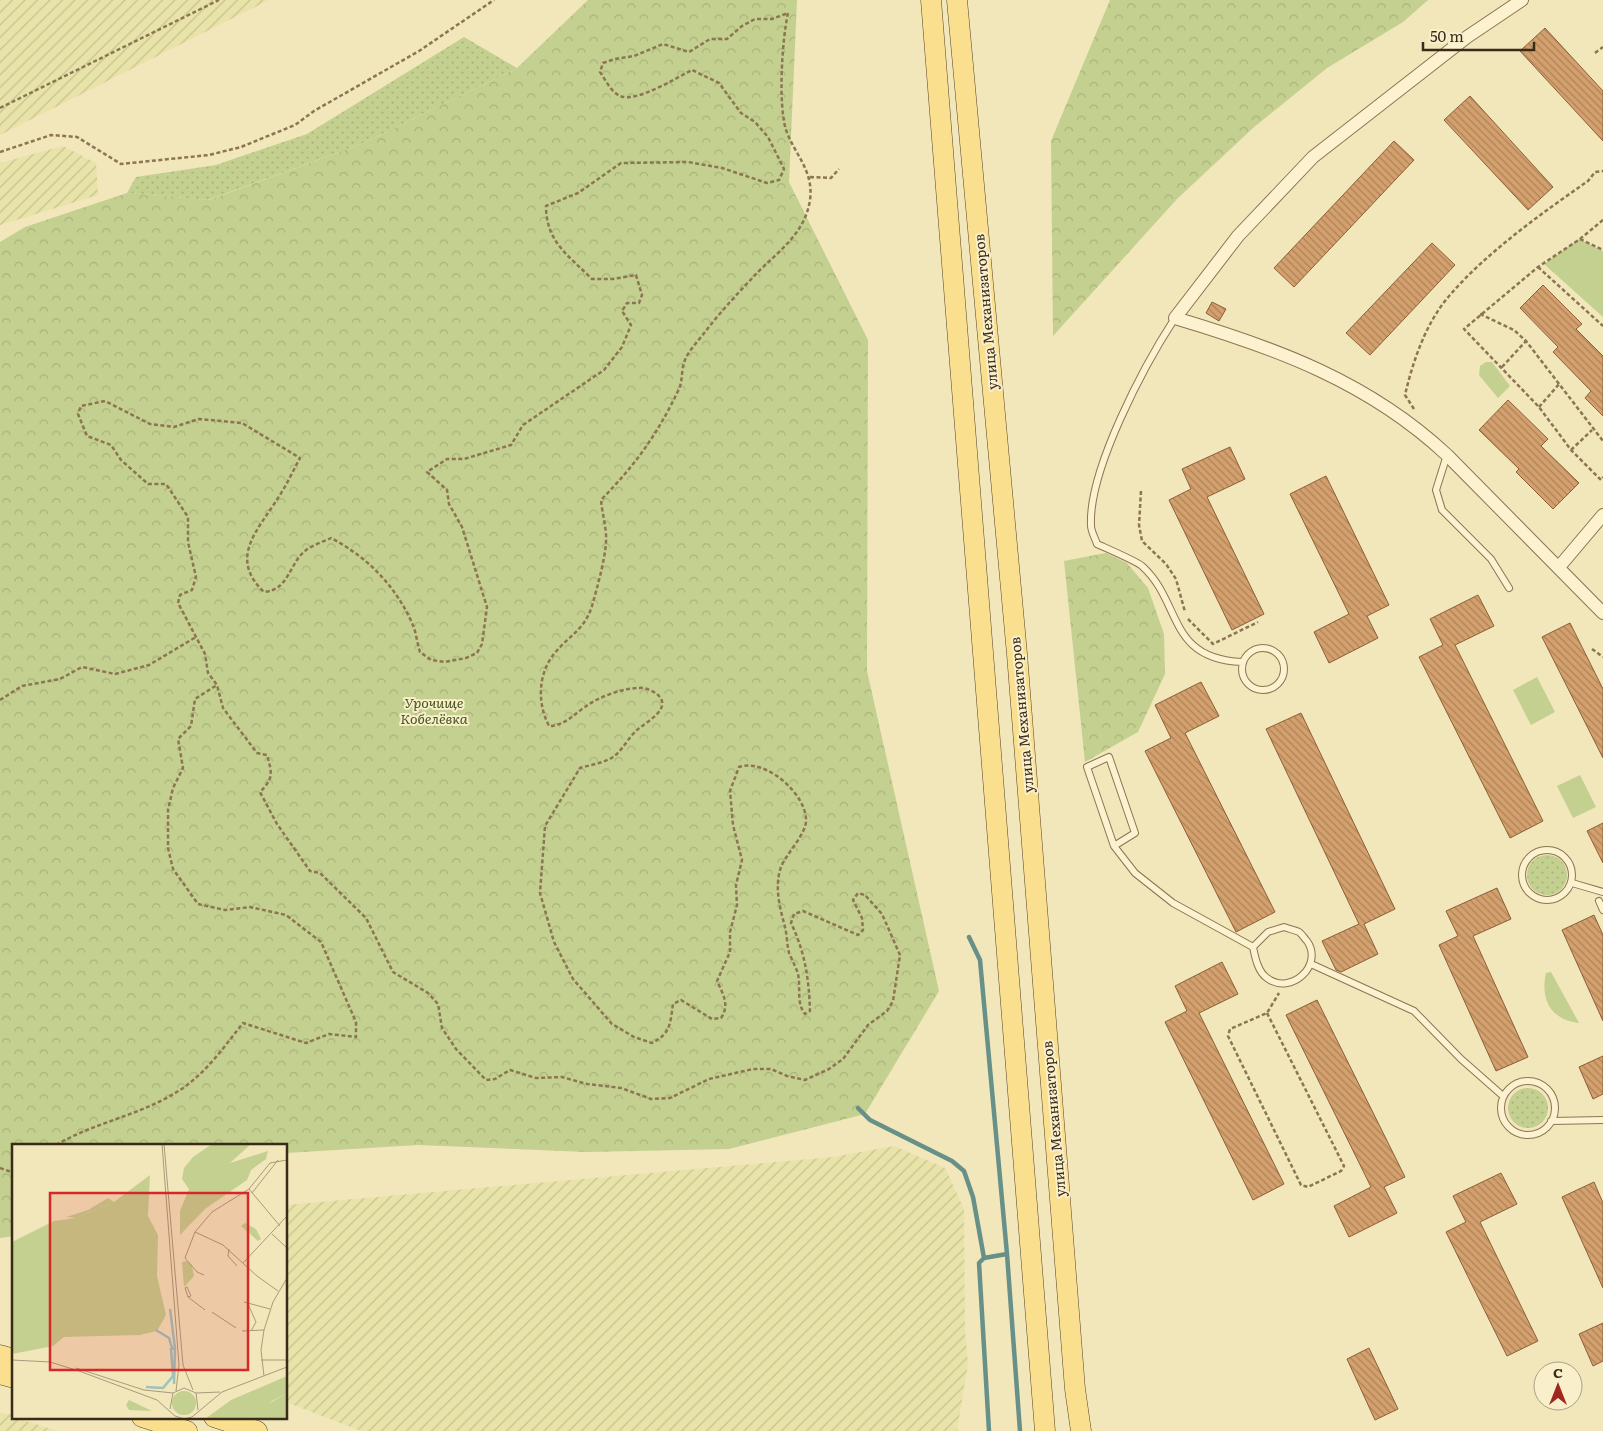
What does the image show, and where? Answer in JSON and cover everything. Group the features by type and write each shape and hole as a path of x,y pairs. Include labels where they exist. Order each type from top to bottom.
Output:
{"main road":[{"name":"улица Механизаторов","path":"932,0 1045,1431"},
{"name":"улица Механизаторов","path":"957,0 1017,654 1074,1381 1081,1431"},
{"path":"145,1418 187,1431"},
{"path":"217,1418 257,1431"}],"street":[{"path":"1522,0 1468,37 1313,157 1238,236 1175,318 1254,342 1298,359 1402,417 1447,455 1603,613"},
{"path":"1559,567 1603,515"}],"lane":[{"path":"1175,318 1149,358 1109,447 1094,494 1091,527 1097,544 1141,565 1158,585 1186,640 1210,656 1228,662 1242,662"},
{"path":"1447,455 1436,490 1442,510 1491,559 1509,588"},
{"path":"1266,647 1279,654 1285,668 1280,682 1268,690 1253,688 1242,677 1242,662 1251,650 1266,647"},
{"path":"1114,846 1135,833 1109,757 1087,767 1114,846 1135,873 1173,904 1253,947 1257,964 1267,978 1284,984 1301,978 1311,964 1311,947 1301,933 1284,928 1268,932 1253,947"},
{"path":"1542,849 1559,852 1571,865 1572,883 1560,897 1542,900 1527,892 1520,875 1526,858 1542,849"},
{"path":"1572,883 1603,892"},
{"path":"1598,901 1603,910"},
{"path":"1311,964 1414,1011 1461,1059 1503,1096"},
{"path":"1526,1080 1540,1084 1551,1094 1555,1107 1551,1121 1541,1131 1528,1135 1515,1132 1505,1122 1500,1109 1503,1096 1513,1085 1526,1080"},
{"path":"1551,1121 1603,1120"}],"path":[{"path":"0,108 219,0"},
{"path":"0,152 51,135 77,137 121,164 209,155 241,146 295,125 314,111 419,51 494,0"},
{"path":"788,13 784,30 782,115 787,131 810,177 810,200 806,216 793,239 758,273 705,332 685,359 681,385 661,426 632,468 601,500 606,541 592,607 580,630 554,654 542,676 540,693 545,718 549,726 557,726 579,713 585,707 608,696 640,687 656,692 661,699 662,707 657,714 636,731 614,757 580,768 545,826 540,893 554,942 573,978 612,1024 634,1037 652,1043 664,1037 668,1030 673,1004 681,1000 712,1019 721,1018 726,1012 726,1002 717,981 730,952 730,932 737,905 736,885 742,860 733,825 730,791 740,767 747,764 772,773 798,795 805,810 807,823 781,867 778,884 780,911 789,952 798,974 800,1008 805,1014 810,1011 809,977 801,944 791,922 794,914 803,911 858,935 863,930 862,918 853,900 858,893 865,895 882,914 900,955 893,1001 887,1011 868,1025 843,1059 829,1069 805,1080 787,1076 771,1068 753,1069 708,1079 670,1098 651,1099 621,1088 587,1084 562,1077 536,1078 510,1070 495,1079 486,1080 456,1049 442,1028 438,1004 428,993 393,972 366,918 320,874 310,872 277,824 260,792 269,783 272,772 267,755 257,752 223,708 217,685 208,673 205,654 196,637 178,603 180,595 192,590 196,577 188,542 188,517 166,484 148,484 121,460 111,445 87,436 78,414 80,406 105,401 150,424 174,427 199,419 242,423 276,442 300,458 280,496 251,539 246,553 248,568 256,584 264,592 272,591 282,585 305,551 331,538 353,550 382,574 412,623 420,652 431,660 445,662 466,658 477,653 482,644 487,607 462,527 449,504 448,490 427,472 448,459 464,459 511,445 523,425 604,370 622,347 631,325 622,311 627,303 639,303 642,296 636,275 613,279 592,279 555,242 546,222 546,206 578,193 620,163 688,162 722,168 767,183 779,180 784,169 768,137 755,122 742,113 719,83 692,70 634,97 619,96 609,86 600,72 604,63 615,58 634,56 663,44 689,52 710,39 727,39 742,26 755,19 772,19 788,13"},
{"path":"1595,53 1603,47"},
{"path":"810,177 831,178 839,169"},
{"path":"1415,412 1405,395 1411,368 1430,326 1448,296 1479,265 1588,181 1595,172 1603,171"},
{"path":"1603,220 1580,240 1538,267 1464,329 1539,407 1571,450 1601,480 1603,477"},
{"path":"1580,240 1603,250"},
{"path":"1538,267 1603,326"},
{"path":"1480,314 1514,330 1526,341 1560,383 1592,430 1603,441"},
{"path":"1502,367 1526,341"},
{"path":"1539,407 1560,383"},
{"path":"1571,450 1592,430"},
{"path":"1141,491 1139,526 1142,541 1166,564 1176,579 1186,617 1214,644 1258,622"},
{"path":"0,700 22,686 60,679 82,667 115,674 149,665 196,637"},
{"path":"1592,649 1603,657"},
{"path":"58,1144 78,1132 146,1107 180,1090 214,1061 242,1023 306,1043 328,1034 356,1036 356,1022 321,942 286,915 250,907 224,910 198,904 173,869 168,848 168,810 173,788 183,768 178,739 191,726 195,699 217,685"},
{"path":"1267,1013 1344,1166 1341,1171 1308,1188 1301,1185 1228,1036 1230,1029 1267,1013 1284,984"},
{"path":"0,1168 12,1172"}],"shaded area":[{"path":"0,0 269,0 0,135"},
{"path":"63,146 96,163 98,195 0,225 0,163"},
{"path":"894,1146 945,1168 964,1209 965,1331 968,1363 957,1431 361,1431 288,1403 288,1205 833,1157"},
{"path":"0,1413 12,1415 12,1418 57,1431 0,1431"}],"green space":[{"name":"Урочище Кобелёвка","path":"588,0 797,0 789,182 868,340 867,671 939,991 865,1114 729,1149 587,1152 418,1145 288,1153 288,1144 12,1144 12,1236 0,1238 0,242 25,227 127,193 209,200 364,143 517,68"},
{"path":"1110,0 1428,0 1403,22 1327,68 1253,128 1177,199 1053,336 1051,141"},
{"path":"464,37 517,68 364,143 208,200 127,193 136,177 216,165 307,134"},
{"path":"1579,239 1603,251 1603,317 1544,264"},
{"path":"1486,362 1492,362 1510,386 1498,398 1479,375 1480,366"},
{"path":"1106,553 1127,563 1148,588 1164,634 1165,674 1138,732 1085,762 1064,561"},
{"path":"1537,677 1555,712 1531,725 1513,690"},
{"path":"1580,775 1596,807 1573,818 1557,786"},
{"path":"1543,855 1551,855 1558,858 1564,864 1567,875 1564,886 1558,892 1551,895 1543,895 1536,892 1530,886 1527,879 1527,871 1530,864 1536,858"},
{"path":"1551,972 1579,1023 1561,1018 1546,1000 1546,973"},
{"path":"1524,1088 1532,1088 1539,1091 1545,1097 1548,1108 1545,1119 1539,1125 1532,1128 1524,1128 1517,1125 1511,1119 1508,1112 1508,1104 1511,1097 1517,1091"}],"building":[{"path":"1545,28 1603,91 1603,141 1520,51"},
{"path":"1470,96 1553,187 1528,210 1444,120"},
{"path":"1394,141 1414,160 1294,287 1274,268"},
{"path":"1432,243 1455,265 1370,355 1346,333"},
{"path":"1543,285 1582,324 1576,329 1603,356 1603,416 1585,398 1591,391 1553,352 1558,347 1520,308"},
{"path":"1212,302 1226,309 1219,321 1206,313"},
{"path":"1508,400 1548,439 1541,446 1579,483 1553,509 1516,472 1519,469 1479,430"},
{"path":"1230,447 1245,479 1207,497 1264,614 1232,630 1169,500 1191,489 1182,469"},
{"path":"1326,476 1389,605 1367,616 1378,638 1329,663 1314,632 1349,614 1290,494"},
{"path":"1478,595 1494,626 1455,645 1543,821 1510,838 1419,657 1443,645 1430,619"},
{"path":"1570,623 1603,689 1603,758 1542,637"},
{"path":"1201,682 1219,716 1185,733 1275,912 1236,932 1145,751 1171,738 1155,705"},
{"path":"1301,713 1395,909 1364,924 1378,954 1341,972 1336,970 1322,941 1359,924 1266,729"},
{"path":"1603,823 1603,863 1587,831"},
{"path":"1497,888 1511,919 1473,936 1528,1057 1496,1071 1439,945 1458,936 1446,911"},
{"path":"1594,915 1603,935 1603,1021 1562,930"},
{"path":"1222,962 1238,994 1199,1013 1284,1184 1253,1200 1165,1022 1187,1011 1175,986"},
{"path":"1317,1000 1405,1177 1384,1187 1397,1213 1349,1237 1334,1206 1371,1187 1286,1015"},
{"path":"1603,1056 1603,1094 1593,1099 1579,1067"},
{"path":"1501,1173 1517,1204 1480,1222 1538,1341 1507,1356 1446,1232 1466,1222 1453,1196"},
{"path":"1594,1182 1603,1203 1603,1288 1562,1197"},
{"path":"1603,1323 1603,1361 1593,1366 1579,1334"},
{"path":"1369,1348 1398,1409 1375,1420 1347,1359"}],"waterway":[{"path":"969,937 980,960 1007,1254 984,1258 979,1263 989,1431"},
{"path":"858,1108 870,1120 952,1161 964,1171 973,1197 984,1258"},
{"path":"1007,1254 1020,1431"}]}
